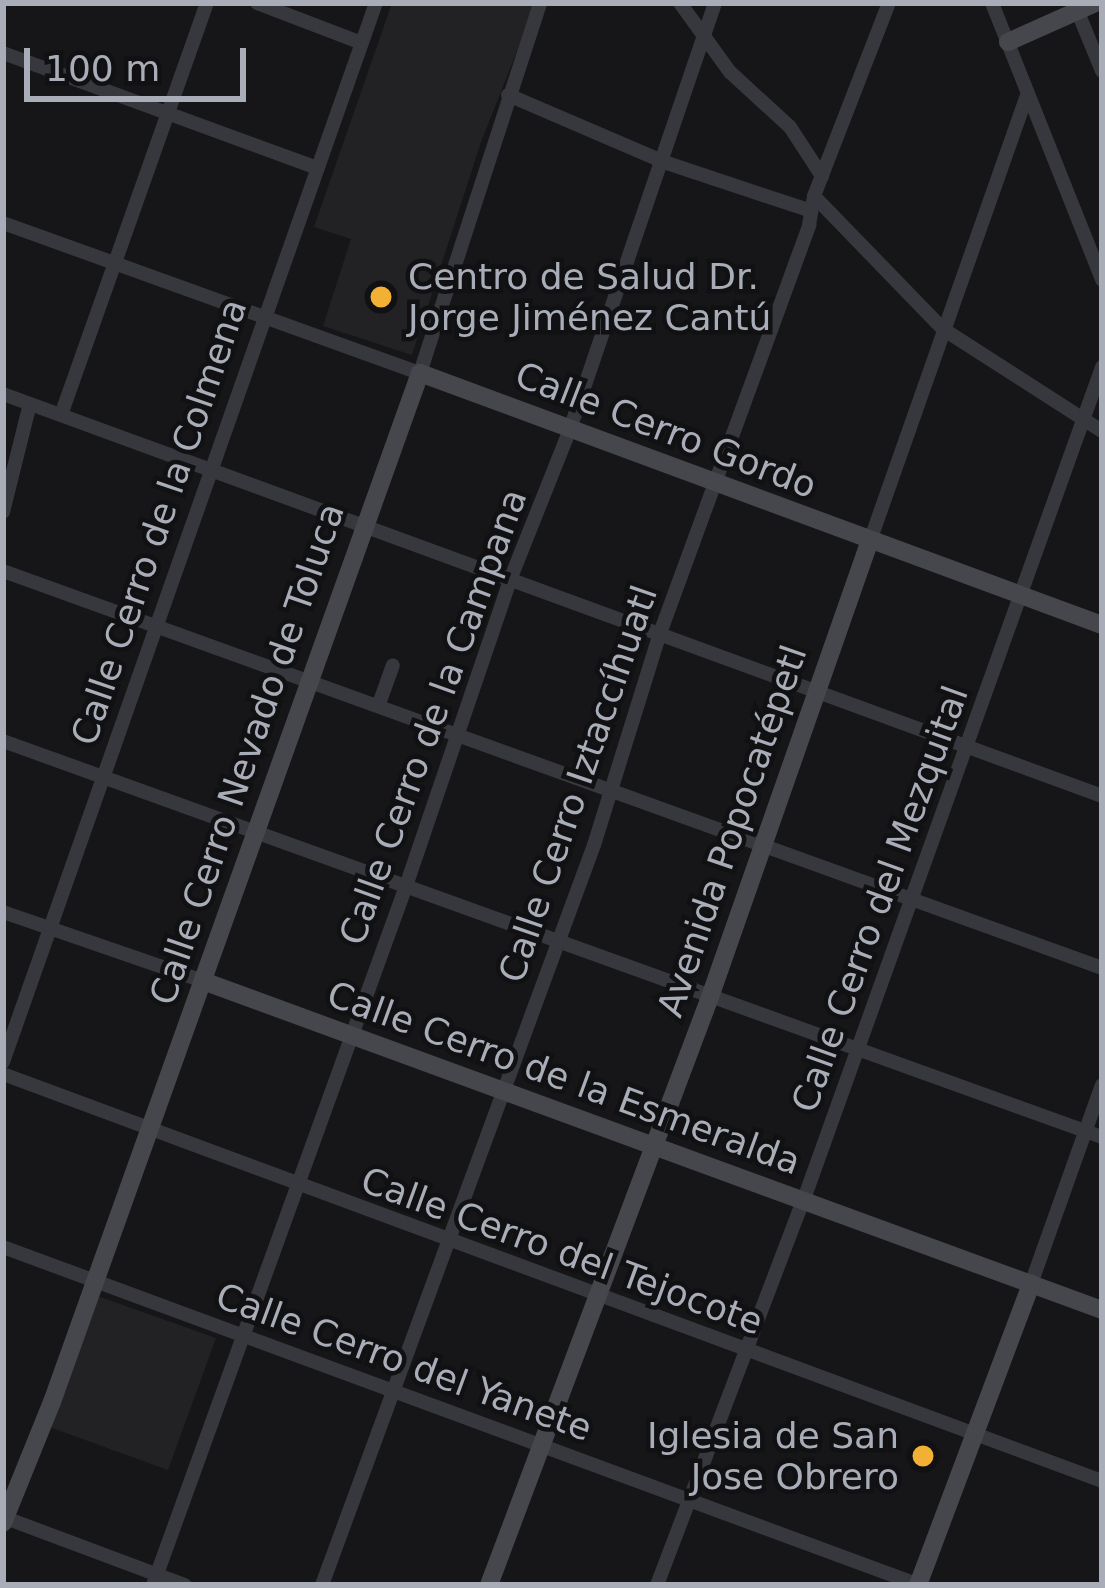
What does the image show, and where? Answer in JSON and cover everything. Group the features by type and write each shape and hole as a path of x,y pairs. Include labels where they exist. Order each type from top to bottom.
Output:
{"street":[{"path":"62,415 207,3"},
{"path":"257,3 362,43"},
{"name":"Calle Cerro de la Colmena","path":"3,1062 376,3"},
{"name":"Calle Cerro Nevado de Toluca","path":"4,1519 257,834 307,680 420,373 540,3"},
{"path":"680,3 730,72 790,127 822,176"},
{"name":"Calle Cerro de la Campana","path":"155,1580 406,886 510,580 570,429 715,3"},
{"name":"Calle Cerro Iztaccíhuatl","path":"322,1585 611,789 659,636 717,485 822,176 889,3"},
{"path":"992,3 1102,280"},
{"path":"1008,42 1086,7 1102,71"},
{"path":"3,52 318,168"},
{"path":"508,94 664,162 813,203 943,329 1102,431"},
{"name":"Avenida Popocatépetl","path":"489,1585 710,997 1027,96"},
{"name":"Calle Cerro Gordo","path":"3,223 1102,625"},
{"name":"Calle Cerro del Mezquital","path":"658,1585 858,1049 1102,367"},
{"path":"3,394 1102,796"},
{"path":"3,512 30,404"},
{"path":"3,571 460,732 1102,968"},
{"path":"379,704 393,664"},
{"path":"3,741 1102,1137"},
{"name":"Calle Cerro de la Esmeralda","path":"3,912 1102,1310"},
{"name":"Calle Cerro del Tejocote","path":"3,1074 1102,1481"},
{"path":"918,1585 1102,1085"},
{"name":"Calle Cerro del Yanete","path":"3,1247 918,1585"},
{"path":"4,1519 155,1580 185,1585"}],"shaded area":[{"path":"392,3 536,3 481,142 412,355 323,326 351,239 314,227"},
{"path":"92,1294 216,1338 168,1470 44,1425"}],"place":[{"name":"Centro de Salud Dr. Jorge Jiménez Cantú","path":"381,297"},
{"name":"Iglesia de San Jose Obrero","path":"923,1456"}]}
